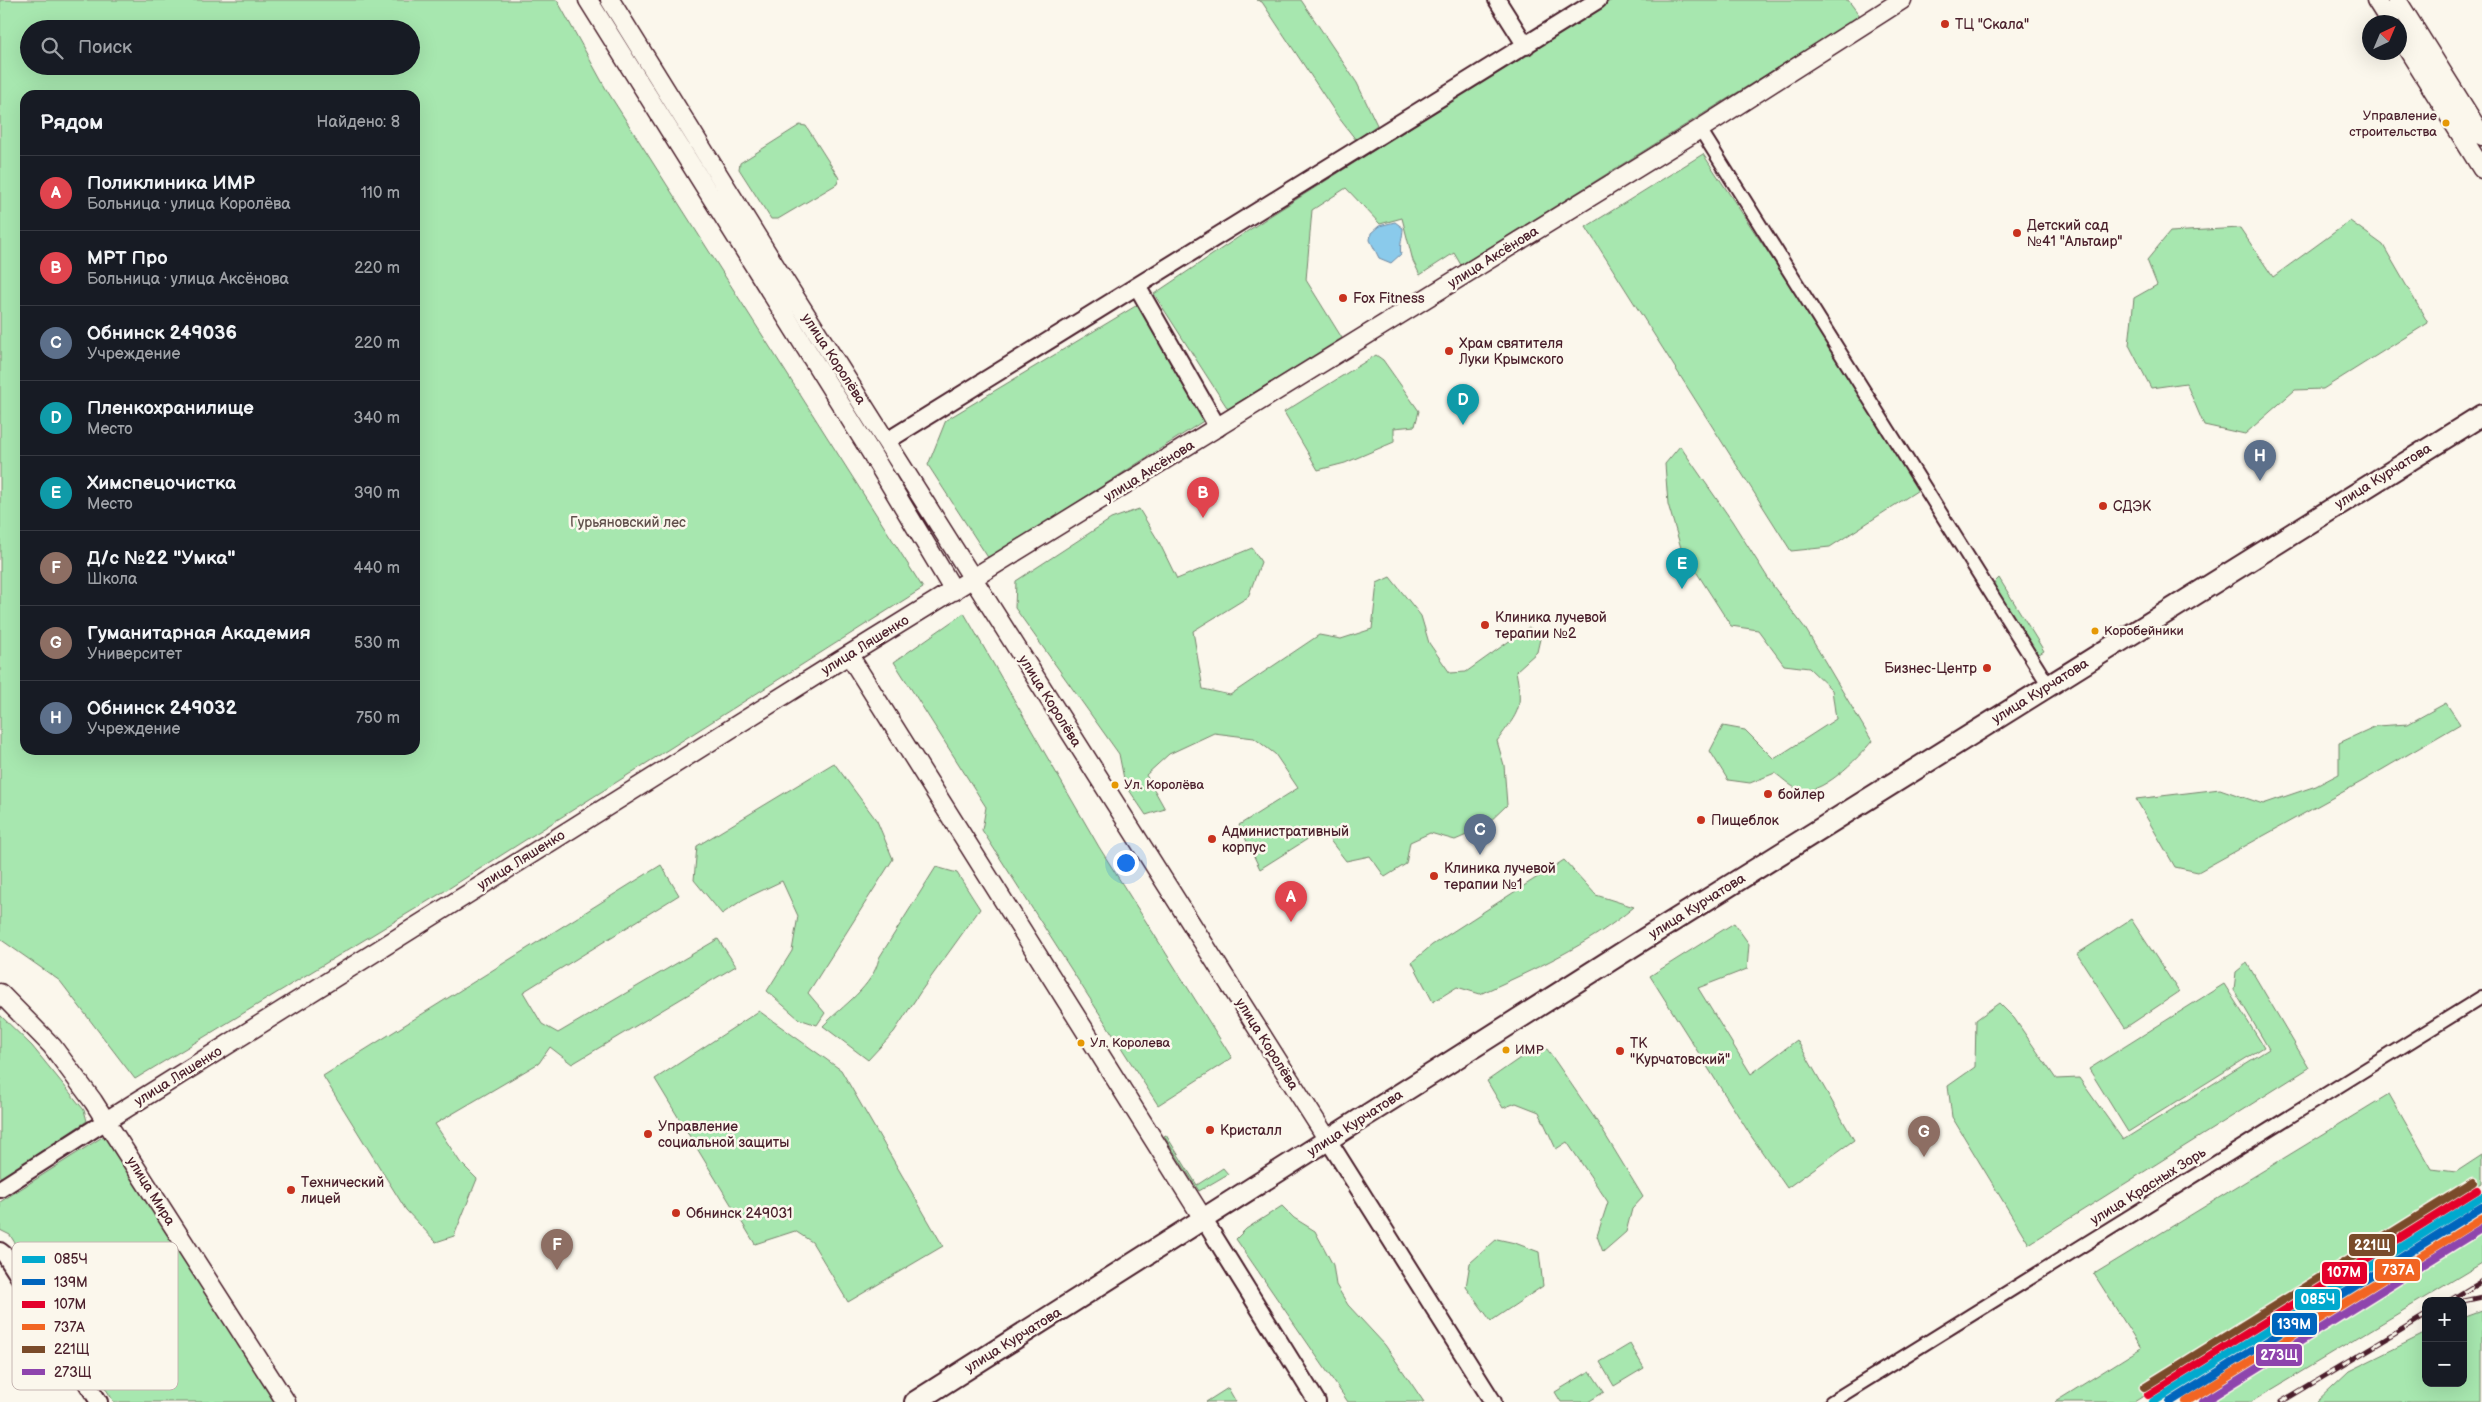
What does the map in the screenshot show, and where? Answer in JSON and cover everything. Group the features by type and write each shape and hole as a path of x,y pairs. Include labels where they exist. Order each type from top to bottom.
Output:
{"main road":[{"name":"улица Королёва","path":"588,0 870,451 954,591"},
{"name":"улица Королёва","path":"610,0 774,264 1328,1140"},
{"name":"улица Аксёнова","path":"954,591 1700,129 1902,0"},
{"path":"2376,0 2386,15"},
{"path":"2397,0 2482,136"},
{"path":"2407,48 2482,169"},
{"name":"улица Курчатова","path":"915,1402 1204,1220 1624,951 2482,415"},
{"path":"870,451 887,441"},
{"name":"улица Ляшенко","path":"106,1121 954,591"},
{"path":"850,655 1204,1220"},
{"name":"улица Мира","path":"0,993 52,1046 106,1121 286,1402"}],"street":[{"path":"1497,0 1526,46"},
{"path":"887,441 1598,0"},
{"path":"1700,129 2049,686"},
{"path":"1137,286 1218,428"},
{"name":"улица Красных Зорь","path":"1831,1402 2482,997"},
{"name":"улица Ляшенко","path":"0,1189 106,1121"},
{"name":"улица Королёва","path":"1328,1140 1493,1402"},
{"path":"1204,1220 1317,1402"},
{"path":"0,1251 12,1266"},
{"path":"91,1390 99,1402"}],"green space":[{"name":"Гурьяновский лес","path":"0,0 557,0 606,89 923,588 448,889 135,1079 60,981 0,939"},
{"path":"1257,0 1301,0 1357,83 1377,125 1356,140 1339,118 1262,2"},
{"path":"1612,0 1848,0 1860,16 1461,265 1454,253 1420,275 1413,261 1402,218 1380,224 1346,188 1312,210 1306,280 1342,338 1228,409 1154,294 1270,216"},
{"path":"800,125 806,126 839,178 837,184 778,219 771,219 739,169 740,163"},
{"path":"1703,154 1923,487 1830,547 1791,551 1586,227"},
{"path":"2350,221 2383,245 2428,323 2323,389 2295,390 2245,434 2204,425 2186,383 2151,388 2129,345 2134,298 2157,285 2147,260 2170,232 2240,228 2273,277"},
{"path":"1139,304 1205,420 989,559 928,465 946,420"},
{"path":"1376,355 1383,360 1419,411 1415,426 1394,428 1394,442 1345,463 1318,470 1284,412"},
{"path":"1680,446 1732,521 1773,586 1805,628 1872,741 1849,766 1817,788 1797,789 1775,773 1750,783 1728,780 1710,751 1723,726 1745,730 1774,759 1836,719 1832,690 1809,668 1784,665 1758,630 1731,626 1681,548 1668,504 1665,464"},
{"path":"1139,509 1159,542 1177,579 1252,548 1261,562 1248,597 1193,631 1203,689 1230,695 1319,635 1341,639 1372,629 1377,583 1390,577 1421,616 1429,643 1450,673 1466,672 1529,627 1540,639 1537,652 1516,671 1519,694 1518,709 1497,741 1504,765 1507,805 1483,828 1455,840 1430,833 1410,842 1406,864 1385,877 1370,856 1346,861 1322,830 1260,869 1239,825 1298,788 1275,754 1254,738 1214,733 1169,754 1146,775 1165,809 1146,815 1125,784 1119,754 1015,608 1016,581 1111,519"},
{"path":"1999,578 2044,651 2036,656 1994,588 1995,582"},
{"path":"964,613 1099,847 1232,1058 1158,1105 982,830 986,807 894,662"},
{"path":"2446,703 2460,724 2361,782 2198,872 2175,867 2136,799 2220,789 2263,804 2316,786 2339,774 2339,743 2376,726 2408,724"},
{"path":"834,763 877,821 893,859 808,993 825,1013 817,1025 799,1019 767,991 792,951 798,916 782,881 744,899 722,914 694,880 697,846"},
{"path":"1564,860 1596,895 1634,907 1617,921 1579,945 1520,976 1480,994 1457,987 1433,1002 1412,962 1432,945"},
{"path":"661,865 679,895 523,992 542,1024 558,1033 718,939 736,966 572,1064 550,1047 539,1063 435,1124 460,1162 477,1179 454,1236 436,1242 406,1210 323,1076"},
{"path":"936,867 957,873 980,909 894,1032 868,1060 823,1026 871,978 879,958"},
{"path":"2131,919 2179,992 2125,1028 2077,954"},
{"path":"1734,923 1749,944 1747,969 1698,988 1751,1074 1797,1040 1854,1140 1787,1188 1751,1136 1650,976"},
{"path":"2247,963 2309,1068 2029,1244 1952,1117 1948,1086 1975,1067 1976,1020 1999,1003 2014,1018 2056,1079 2079,1078 2123,1140 2269,1049 2234,990 2236,972"},
{"path":"2224,984 2264,1047 2128,1132 2089,1069"},
{"path":"759,1011 841,1070 943,1246 848,1302 812,1242 795,1231 755,1244 655,1079"},
{"path":"0,1015 32,1046 84,1110 87,1121 0,1179"},
{"path":"1536,1047 1547,1049 1598,1123 1643,1197 1632,1209 1626,1232 1603,1252 1597,1236 1608,1202 1567,1142 1556,1149 1539,1112 1516,1103 1503,1108 1487,1081"},
{"path":"2389,1094 2432,1169 2456,1172 2482,1155 2482,1183 2134,1402 2055,1402 2141,1348 2094,1274"},
{"path":"107,1134 176,1242 14,1242 10,1235 0,1230 0,1202"},
{"path":"1166,1135 1197,1185 1223,1168 1228,1174 1199,1191 1164,1136"},
{"path":"1282,1206 1294,1218 1315,1231 1333,1265 1336,1285 1348,1305 1385,1345 1424,1402 1348,1402 1236,1239 1246,1229"},
{"path":"2482,1227 2482,1263 2425,1297 2422,1297 2422,1299 2251,1402 2202,1402"},
{"path":"1497,1239 1515,1243 1539,1252 1543,1286 1491,1321 1466,1287 1470,1263"},
{"path":"178,1246 277,1402 114,1402 107,1390 178,1390"},
{"path":"2482,1311 2482,1402 2316,1402 2349,1371 2422,1335 2422,1387 2467,1387 2467,1317"},
{"path":"1630,1344 1644,1368 1614,1386 1600,1362"},
{"path":"1590,1371 1604,1392 1588,1402 1561,1402 1555,1392"},
{"path":"1228,1388 1236,1402 1206,1402"}],"water":[{"path":"1395,222 1403,228 1401,254 1391,263 1379,258 1370,240 1371,233 1379,226"}],"railway":[{"path":"2456,1297 2482,1281"},
{"path":"2467,1300 2482,1297"},
{"path":"2281,1402 2422,1317"}],"transit line":[{"name":"221Щ","path":"2144,1387 2473,1182"},
{"name":"107М","path":"2148,1395 2477,1190"},
{"name":"085Ч","path":"2153,1402 2482,1197"},
{"name":"139М","path":"2170,1402 2482,1207"},
{"name":"737А","path":"2186,1402 2482,1218"},
{"name":"273Щ","path":"2203,1402 2482,1228"}],"place":[{"name":"ТЦ \"Скала\"","path":"1945,24"},
{"name":"Управление строительства","path":"2446,123"},
{"name":"Детский сад №41 \"Альтаир\"","path":"2017,233"},
{"name":"Fox Fitness","path":"1343,298"},
{"name":"Храм святителя Луки Крымского","path":"1449,351"},
{"name":"Пленкохранилище","path":"1463,425"},
{"name":"Обнинск 249032","path":"2260,481"},
{"name":"СДЭК","path":"2103,506"},
{"name":"МРТ Про","path":"1203,518"},
{"name":"Химспецочистка","path":"1682,589"},
{"name":"Клиника лучевой терапии №2","path":"1485,625"},
{"name":"Коробейники","path":"2095,631"},
{"name":"Бизнес-Центр","path":"1987,668"},
{"name":"Ул. Королёва","path":"1115,785"},
{"name":"бойлер","path":"1768,794"},
{"name":"Пищеблок","path":"1701,820"},
{"name":"Административный корпус","path":"1212,839"},
{"name":"Обнинск 249036","path":"1480,855"},
{"name":"Клиника лучевой терапии №1","path":"1434,876"},
{"name":"Поликлиника ИМР","path":"1291,922"},
{"name":"Ул. Королева","path":"1081,1043"},
{"name":"ИМР","path":"1506,1050"},
{"name":"ТК \"Курчатовский\"","path":"1620,1051"},
{"name":"Кристалл","path":"1210,1130"},
{"name":"Управление социальной защиты","path":"648,1134"},
{"name":"Гуманитарная Академия","path":"1924,1157"},
{"name":"Технический лицей","path":"291,1190"},
{"name":"Обнинск 249031","path":"676,1213"},
{"name":"Д/с №22 \"Умка\"","path":"557,1270"}]}
